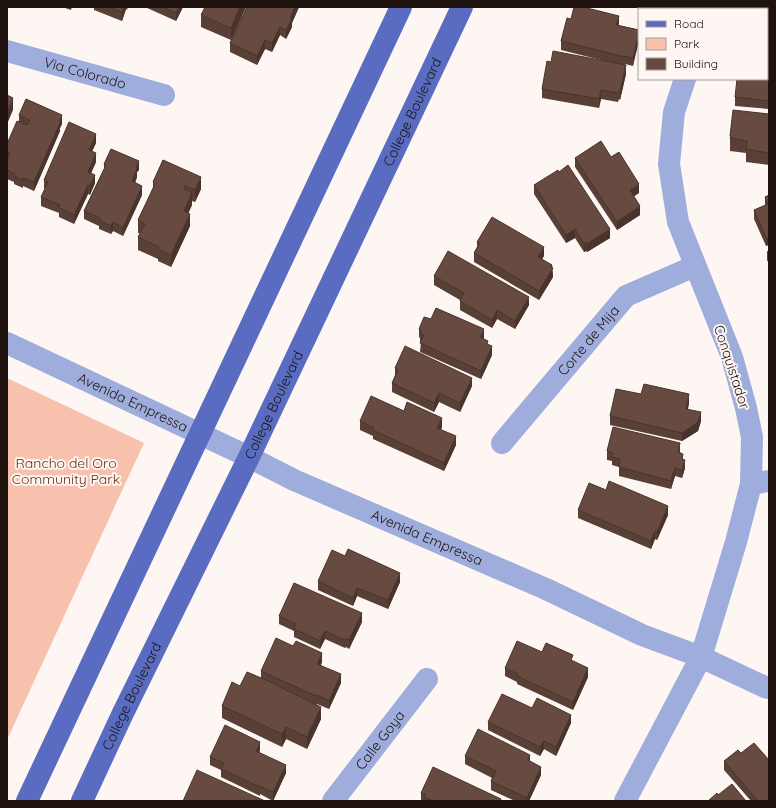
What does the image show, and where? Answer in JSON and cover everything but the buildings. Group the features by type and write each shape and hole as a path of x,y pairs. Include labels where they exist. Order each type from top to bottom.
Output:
{"main road":[{"path":"27,801 401,7"},
{"name":"College Boulevard","path":"82,801 127,706 250,457 462,7"}],"street":[{"name":"Via Colorado","path":"7,51 164,96"},
{"name":"Conquistador","path":"685,80 674,112 669,164 678,222 732,357 746,408 760,482 736,542 701,657"},
{"name":"Corte de Mija","path":"502,443 626,296 695,266"},
{"name":"Avenida Empressa","path":"7,343 250,457 294,480 546,589 642,635 701,657 769,688"},
{"path":"625,801 701,657"},
{"name":"Calle Goya","path":"333,801 427,679"}],"green space":[{"name":"Rancho del Oro Community Park","path":"7,378 144,443 7,740"}]}
